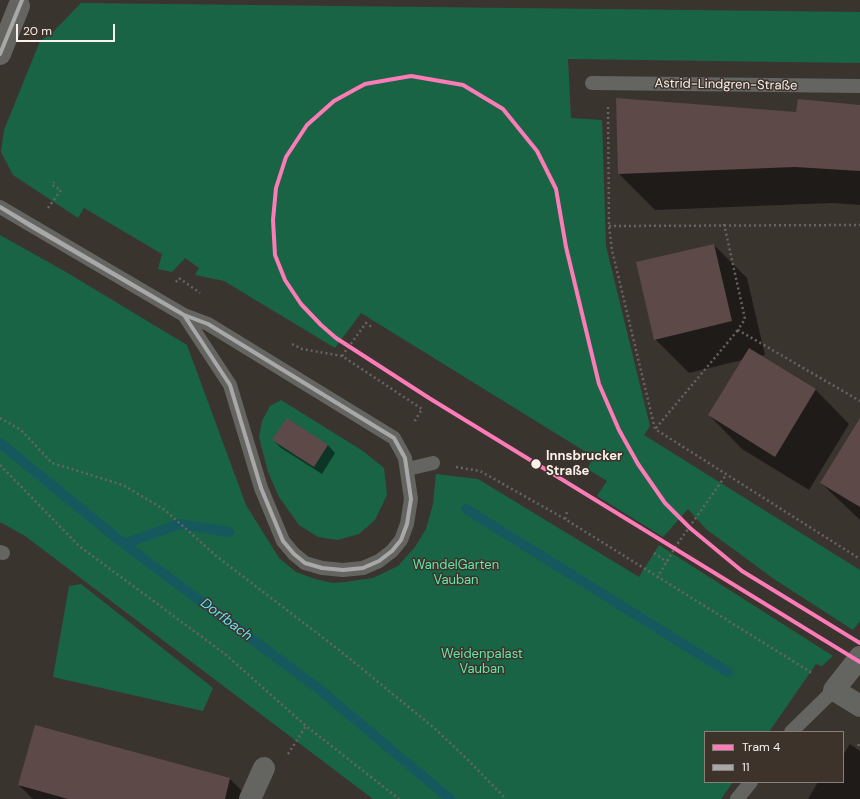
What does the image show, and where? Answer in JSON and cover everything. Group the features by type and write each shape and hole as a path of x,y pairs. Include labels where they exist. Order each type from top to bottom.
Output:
{"street":[{"path":"0,54 19,6"},
{"path":"860,657 834,690 860,706"},
{"path":"250,799 264,768"}],"lane":[{"name":"Astrid-Lindgren-Straße","path":"592,83 860,86"},
{"path":"0,207 164,304 184,315 208,324 394,438 405,458 408,469 411,500 407,524 401,540 392,551 379,560 356,568 336,570 305,563 294,554 283,541 273,521 260,488 230,386 184,315"},
{"path":"408,469 433,463"},
{"path":"792,731 834,690"},
{"path":"737,799 750,783"}],"path":[{"path":"608,84 609,226 612,250 655,429 860,559"},
{"path":"34,228 61,190 52,185 54,182"},
{"path":"609,226 724,224 860,225"},
{"path":"655,429 738,330 745,319 724,224"},
{"path":"164,304 179,278 204,296"},
{"path":"342,356 366,323 373,328"},
{"path":"738,330 860,401"},
{"path":"289,343 302,349 342,356 422,409 410,430"},
{"path":"0,418 21,430 52,463 123,485 165,510 215,555 339,650 432,727 466,757 506,799"},
{"path":"433,463 480,471 565,519 814,675 834,690"},
{"path":"0,465 79,546 225,654 306,726 399,799"},
{"path":"657,578 726,475"},
{"path":"565,519 567,512"},
{"path":"654,553 667,562"},
{"path":"858,746 860,742"}],"green space":[{"path":"81,3 860,12 860,63 568,59 571,118 602,120 606,246 650,426 644,435 860,570 860,621 853,630 774,579 706,529 688,509 663,537 597,496 607,481 587,469 594,457 361,313 335,348 224,281 195,275 199,268 185,258 172,272 158,269 162,254 84,208 78,218 13,175 1,152 4,130 40,41 52,33"},
{"path":"0,235 66,272 187,345 246,505 279,558 296,572 315,579 333,583 373,578 398,566 415,547 426,529 433,504 436,474 478,479 639,577 659,545 833,656 822,666 816,664 770,731 704,731 704,783 732,783 721,799 373,799 25,536 0,522"},
{"path":"281,400 363,451 384,468 387,495 375,520 359,534 337,540 318,537 299,525 279,497 268,472 259,437 262,421 270,406"},
{"path":"81,584 213,688 203,711 53,677 69,586"}],"building":[{"path":"616,98 796,112 798,99 860,105 860,171 795,167 618,174"},
{"path":"714,244 732,321 654,340 636,262"},
{"path":"749,348 816,389 775,457 708,415"},
{"path":"287,418 328,445 314,467 272,440"},
{"path":"860,418 860,507 820,483"},
{"path":"35,725 230,778 225,799 68,799 18,785"}],"waterway":[{"name":"Dorfbach","path":"0,443 124,544 319,689 450,799"},
{"path":"466,509 728,672"},
{"path":"124,544 179,524 229,532"}],"tram line":[{"name":"4","path":"860,643 742,571 690,528 665,503 638,464 619,430 599,384 566,247 556,189 537,151 503,109 463,85 411,76 365,84 334,101 307,125 286,157 276,188 273,220 275,255 285,280 301,304 321,325 336,338 429,398 860,662"}],"transit line":[{"name":"11","path":"0,54 22,0"},
{"name":"11","path":"0,207 184,315 34,228 0,207"},
{"name":"11","path":"184,315 208,324 394,438 405,458 411,499 407,524 401,540 392,551 379,561 363,568 343,570 322,568 305,563 294,554 283,541 261,488 230,385 184,315"}],"place":[{"name":"Innsbrucker Straße","path":"536,464"}],"park label":[{"name":"WandelGarten Vauban","path":"456,574"},
{"name":"Weidenpalast Vauban","path":"482,662"}]}
